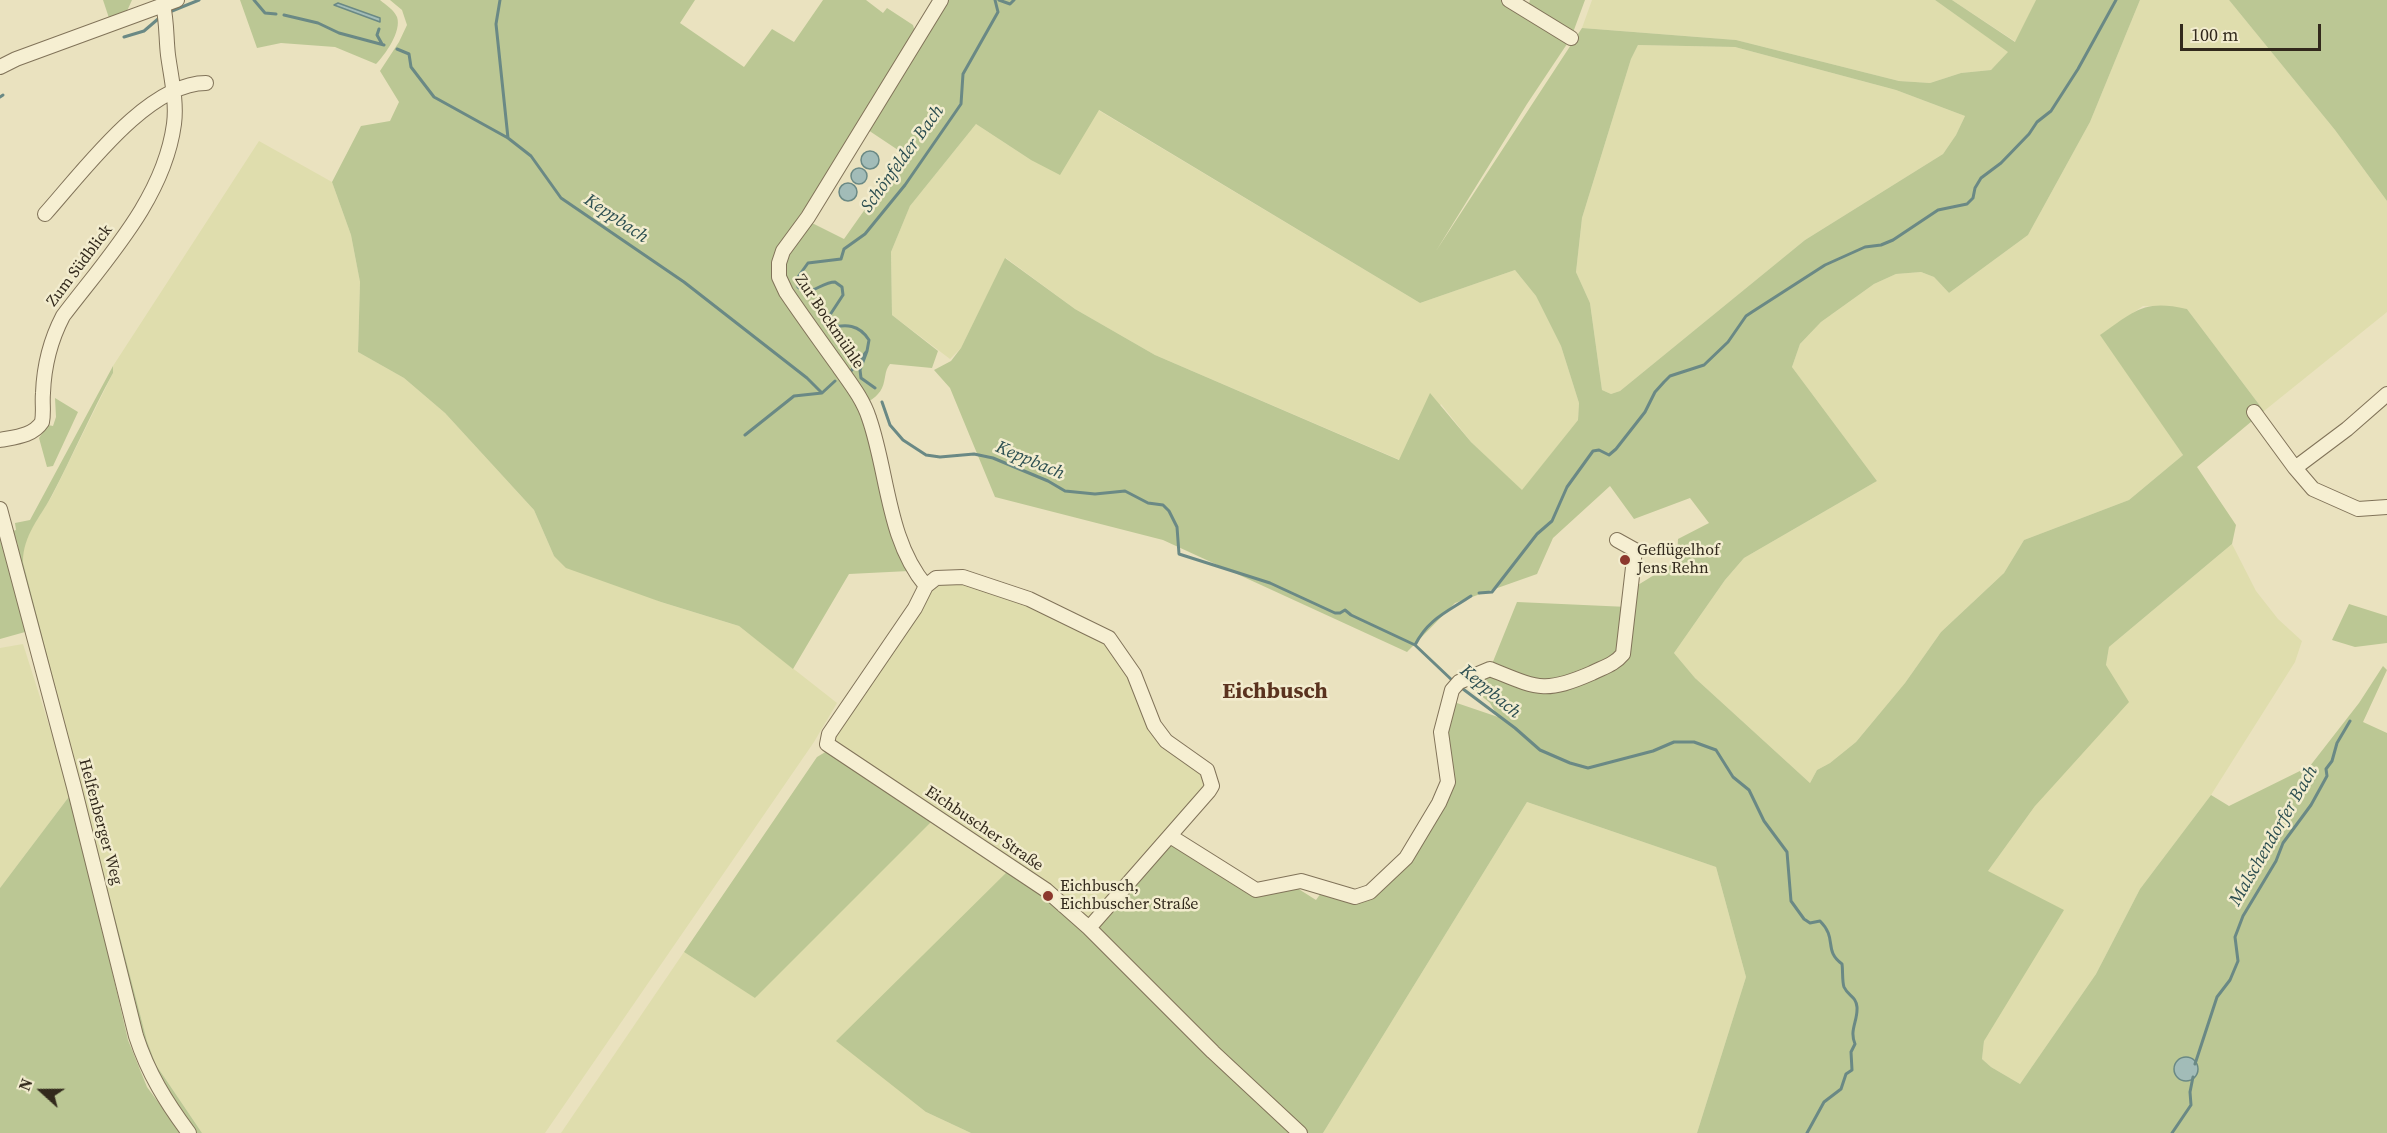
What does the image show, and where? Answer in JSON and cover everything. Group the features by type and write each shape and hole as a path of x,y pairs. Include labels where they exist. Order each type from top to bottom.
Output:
{"street":[{"path":"0,67 16,59 177,0"},
{"name":"Zur Bockmühle","path":"926,586 915,573 905,550 886,489 874,432 863,402 786,292 779,277 779,263 783,252 814,207 941,0"},
{"path":"1509,0 1571,38"},
{"name":"Zum Südblick","path":"0,440 29,433 38,428 42,422 48,347 63,316 123,236 158,180 169,152 174,122 173,91 167,51 167,21 163,5"},
{"path":"45,214 123,127 140,113 173,91 192,83 206,83"},
{"path":"2295,468 2347,429 2387,394"},
{"path":"2254,412 2313,489 2358,509 2387,507"},
{"name":"Helfenberger Weg","path":"0,509 74,787 136,1036 146,1065 161,1094 189,1133"},
{"path":"1170,836 1256,890 1301,881 1355,897 1370,892 1406,858 1448,782 1441,732 1453,691 1490,669 1532,686 1549,688 1568,683 1616,662 1623,654 1635,550 1617,540"},
{"path":"926,586 936,578 963,577 1029,599 1108,638 1134,674 1154,724 1166,741 1207,770 1212,786 1209,792 1089,928"},
{"name":"Eichbuscher Straße","path":"926,586 915,608 829,734 827,744 1047,890 1089,928 1213,1052 1300,1133"}],"shaded area":[{"path":"1592,0 1935,0 2009,52 1991,70 1961,73 1930,83 1899,81 1736,40 1582,28"},
{"path":"1952,0 2036,0 2016,42"},
{"path":"2140,0 2229,0 2335,130 2387,201 2387,312 2264,411 2187,309 2143,306 2101,335 2183,455 2129,500 2024,540 2004,573 1941,632 1905,683 1856,742 1830,763 1817,770 1810,783 1695,678 1674,653 1725,580 1744,558 1877,481 1792,367 1800,344 1821,322 1874,284 1896,274 1921,272 1934,277 1949,293 2028,235 2090,122"},
{"path":"1638,45 1735,47 1896,90 1965,116 1943,154 1805,240 1620,391 1611,394 1602,390 1590,303 1576,272 1582,218 1631,59"},
{"path":"1098,110 1420,303 1515,270 1536,296 1561,346 1579,403 1578,420 1522,491 1471,442 1441,404 1400,460 1155,355 1075,309 1006,258 961,348 950,359 892,315 891,252 910,206 976,124 1031,160"},
{"path":"259,141 332,182 351,235 360,282 358,352 404,378 445,413 534,510 554,556 661,602 739,626 837,703 814,742 545,1133 202,1133 156,1065 147,1041 23,562 23,549 30,531 52,496 113,373 113,366"},
{"path":"2232,544 2256,591 2278,619 2302,641 2295,662 2211,795 2140,889 2096,974 2020,1084 1982,1059 1988,871 2035,806 2106,665 2109,647"},
{"path":"960,580 1029,599 1109,638 1154,725 1207,770 1212,786 926,1112 971,1133 561,1133 684,952 756,998 827,751 835,739 837,730 931,588 941,581"},
{"path":"23,644 71,794 0,888 0,648"},
{"path":"1527,802 1716,867 1746,977 1697,1133 1323,1133"}],"green space":[{"path":"103,0 132,0 127,11 109,18"},
{"path":"240,0 380,0 396,14 398,23 395,36 376,64 335,47 281,43 257,48"},
{"path":"390,0 695,0 680,23 744,67 772,29 794,42 823,0 866,0 883,13 887,8 913,25 915,32 810,222 844,239 904,154 868,130 945,0 1508,0 1527,11 1530,0 1585,0 1571,38 1527,104 1436,251 1582,28 1736,40 1899,81 1930,83 1961,73 1991,70 2008,52 1935,0 1952,0 2015,42 2036,0 2140,0 2090,122 2028,235 1949,293 1934,277 1921,272 1896,274 1874,284 1821,322 1800,344 1792,367 1877,481 1744,558 1725,580 1674,653 1695,678 1810,783 1817,770 1830,763 1856,742 1905,683 1941,632 2004,573 2024,540 2129,500 2183,455 2100,335 2140,309 2160,305 2187,309 2264,411 2197,467 2236,525 2232,544 2109,647 2106,665 2129,702 2035,806 1988,871 2064,910 1984,1041 1982,1059 2020,1084 2096,974 2140,889 2211,795 2229,806 2310,766 2359,703 2383,666 2387,670 2363,722 2387,733 2387,1133 1697,1133 1746,977 1716,867 1527,802 1323,1133 971,1133 926,1112 836,1041 1010,869 1083,927 1170,836 1256,889 1297,888 1316,900 1326,886 1355,896 1406,858 1439,803 1448,700 1498,717 1490,703 1462,680 1490,669 1517,602 1628,607 1633,588 1677,561 1678,539 1709,523 1690,498 1634,519 1610,486 1553,538 1537,574 1455,603 1407,652 1163,540 995,497 950,388 934,370 951,361 961,348 1005,258 1075,309 1155,355 1399,460 1430,393 1471,442 1522,490 1578,420 1579,403 1561,346 1536,296 1515,270 1420,303 1099,110 1060,175 1031,160 976,124 910,206 891,252 892,315 938,351 932,368 890,364 880,391 859,407 909,571 849,574 793,669 739,626 661,602 566,568 554,556 534,510 445,413 404,378 358,352 360,282 351,235 332,182 361,126 390,121 399,102 380,71 407,25 402,10","holes":["1638,45 1735,47 1896,90 1965,116 1943,154 1805,240 1620,391 1611,394 1602,390 1590,303 1576,272 1582,218 1631,59"]},
{"path":"2229,0 2387,0 2387,201 2335,130"},
{"path":"113,366 113,373 52,495 29,535 23,562 147,1041 156,1065 202,1133 194,1133 153,1072 122,964 119,937 112,923 14,550 18,547 17,542 11,540 9,532 16,530 15,523 30,520"},
{"path":"55,398 78,412 53,466 47,467 39,438 48,425 53,426 56,417"},
{"path":"0,528 25,632 0,639"},
{"path":"2349,604 2387,616 2387,643 2355,647 2332,640"},
{"path":"827,751 934,819 755,998 684,952 817,757"},
{"path":"71,794 128,1040 147,1087 181,1133 0,1133 0,888"}],"water":[{"path":"338,3 380,18 380,22 334,5"},
{"path":"870,151 876,154 879,160 876,166 870,169 864,166 861,160 864,154"},
{"path":"859,168 865,170 867,176 865,182 859,184 853,182 851,176 853,170"},
{"path":"848,183 854,186 857,192 854,198 848,201 842,198 839,192 842,186"},
{"path":"2186,1057 2191,1058 2197,1064 2197,1074 2191,1080 2186,1081 2181,1080 2175,1074 2174,1069 2175,1064 2181,1058"}],"waterway":[{"name":"Keppbach","path":"172,11 199,0"},
{"name":"Keppbach","path":"254,0 265,13 276,14"},
{"path":"500,0 496,24 508,138"},
{"name":"Schönfelder Bach","path":"867,351 869,340 861,331 852,326 829,328 824,324 843,295 842,287 831,282 805,292 798,287 798,277 808,263 841,259 844,249 865,234 905,185 961,104 963,74 998,12 995,0"},
{"name":"Schönfelder Bach","path":"999,0 1010,4 1014,0"},
{"path":"1479,593 1492,592 1537,534 1552,521 1567,487 1593,451 1599,450 1609,455 1616,449 1645,412 1655,392 1670,376 1704,365 1728,342 1746,316 1825,265 1865,247 1881,245 1893,240 1938,210 1967,204 1973,198 1975,188 1981,178 2001,163 2029,134 2037,122 2051,111 2078,69 2116,0"},
{"name":"Keppbach","path":"284,15 318,23 339,33 384,45"},
{"name":"Keppbach","path":"124,37 144,31 158,19"},
{"path":"379,29 377,35 382,44"},
{"name":"Keppbach","path":"397,49 409,54 411,67 434,97 508,138 531,156 561,198 684,282 807,378 822,393 835,381"},
{"name":"Keppbach","path":"851,371 867,351 860,370 861,378 875,388"},
{"path":"745,435 794,396 822,393"},
{"name":"Keppbach","path":"882,402 890,425 903,440 926,455 940,457 974,454 993,458 1048,481 1065,491 1095,494 1125,491 1148,503 1163,505 1169,511 1177,527 1179,554 1270,583 1335,613 1345,610 1415,645 1454,682"},
{"path":"1415,645 1432,622 1471,596"},
{"name":"Keppbach","path":"1459,686 1540,750 1570,763 1588,768 1653,751 1674,742 1694,742 1716,750 1733,777 1749,790 1764,821 1787,852 1791,901 1804,919 1810,923 1820,921 1825,927 1833,954 1842,964 1844,987 1855,1000 1857,1007 1853,1030 1855,1044 1851,1052 1852,1070 1846,1074 1841,1089 1824,1102 1807,1133"},
{"name":"Malschendorfer Bach","path":"2195,1064 2217,997 2230,980 2238,961 2235,937 2243,916 2276,861 2283,843 2311,805 2327,776 2326,769 2350,721"},
{"name":"Malschendorfer Bach","path":"2172,1133 2191,1105 2190,1092 2193,1077"}],"place":[{"name":"Geflügelhof Jens Rehn","path":"1625,560"},
{"name":"Eichbusch, Eichbuscher Straße","path":"1048,896"}],"district":[{"name":"Eichbusch","path":"1275,692"}]}
